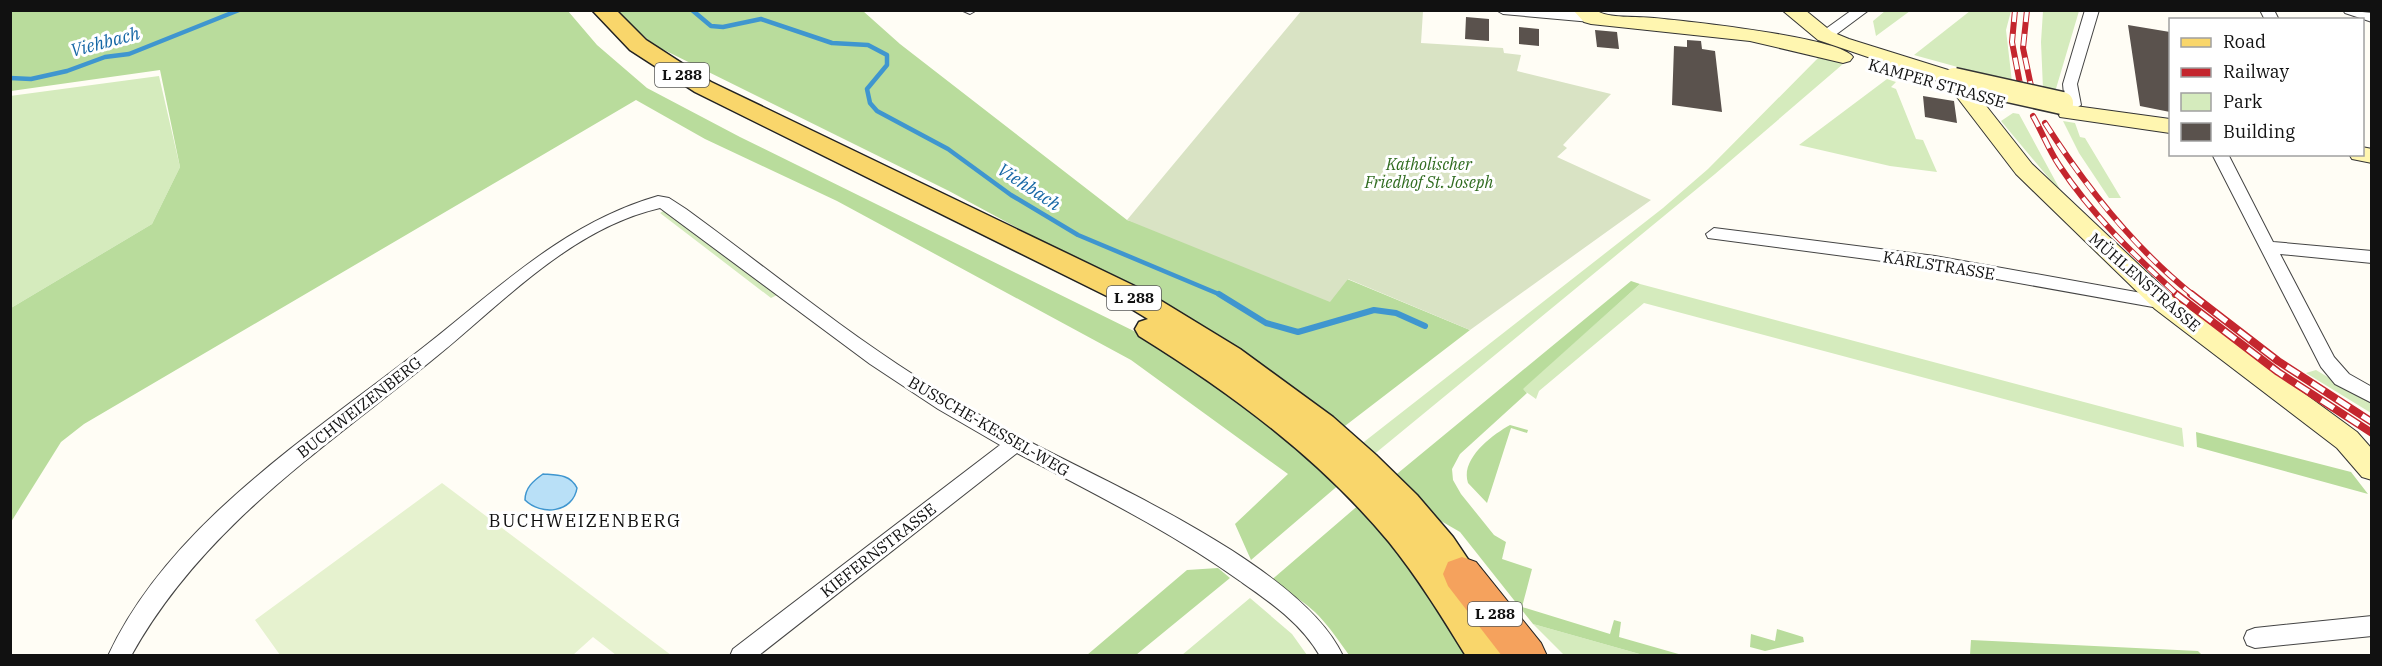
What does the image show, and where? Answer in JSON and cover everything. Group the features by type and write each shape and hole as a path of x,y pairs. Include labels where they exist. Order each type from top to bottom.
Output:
{"highway":[{"name":"L 288","path":"1462,574 1527,656"}],"main road":[{"name":"L 288","path":"580,10 615,37 703,87 1135,298 1199,335 1269,383 1357,456 1381,479 1462,574 1512,656"},
{"name":"L 288","path":"603,10 615,37 642,69 684,95 1124,315 1233,383 1332,464 1379,510 1427,567 1486,656"},
{"path":"1743,32 1757,27 1788,28 1796,22 1793,11"},
{"path":"1793,11 1819,44"},
{"path":"1587,14 1743,32 1819,44"},
{"name":"KAMPER STRASSE","path":"1819,44 1967,96 2067,106 2169,126"},
{"name":"MÜHLENSTRASSE","path":"1967,96 2024,169 2164,303 2347,440 2372,469"}],"street":[{"path":"1503,10 1587,14"},
{"path":"1819,44 1862,10"},
{"path":"2067,106 2070,84 2092,10"},
{"path":"2350,10 2372,18"},
{"path":"2221,156 2327,362 2342,379 2372,396"},
{"name":"BUSSCHE-KESSEL-WEG","path":"643,206 663,202 889,368 945,405 1198,539 1218,552 1300,613 1313,625 1332,656"},
{"name":"BUCHWEIZENBERG","path":"119,656 159,589 248,499 315,440 424,357 543,260 591,230 643,206"},
{"name":"KARLSTRASSE","path":"1714,234 1935,262 2164,303"},
{"path":"2269,247 2372,258"},
{"name":"KIEFERNSTRASSE","path":"741,656 1015,444"},
{"path":"2255,638 2372,626"}],"green space":[{"path":"11,10 568,11 597,45 647,88 740,137 1148,338 1211,376 1341,483 1251,560 1235,524 1288,474 1131,360 837,201 705,139 636,100 84,424 61,442 11,522 11,308 152,224 180,167 160,70 11,91"},
{"name":"Katholischer Friedhof St. Joseph","path":"1302,10 1423,11 1421,43 1503,48 1504,53 1521,55 1517,71 1611,94 1563,145 1567,148 1557,157 1651,200 1470,330 1348,279 1330,302 1127,220"},
{"path":"616,11 863,11 900,44 1127,220 1347,279 1470,330 1341,429 1168,309 949,191 654,45"},
{"path":"1885,11 1910,11 1876,36 1873,21"},
{"path":"1970,11 2011,11 2006,30 2012,82 1914,55"},
{"path":"2043,11 2079,11 2055,92 2043,89 2041,42"},
{"path":"1820,56 1843,64 1715,174 1372,456 1360,445 1663,208 1708,169"},
{"path":"159,76 180,167 152,224 11,308 10,96"},
{"path":"1887,79 1896,82 1891,87 1896,89 1916,139 1923,140 1937,172 1890,166 1799,145"},
{"path":"2013,113 2019,114 2063,195 2001,121"},
{"path":"2063,121 2075,123 2080,137 2085,138 2121,198 2109,198 2079,153"},
{"path":"665,210 777,295 771,298 660,213"},
{"path":"1631,281 1640,284 1523,389 1527,393 1460,454 1452,469 1453,480 1461,494 1494,535 1506,542 1502,559 1532,569 1522,607 1610,634 1614,620 1621,622 1619,637 1682,655 1643,655 1533,624 1460,532 1422,510 1392,478"},
{"path":"1640,284 2182,428 2184,447 1644,303 1539,391 1536,399 1522,389"},
{"path":"2316,370 2371,403 2371,413 2306,373"},
{"path":"1510,425 1528,430 1527,433 1511,428 1487,503 1468,483 1469,465 1487,441"},
{"path":"2196,432 2351,472 2368,494 2197,447"},
{"path":"442,483 671,655 616,655 593,637 573,655 280,655 255,620"},
{"path":"1361,503 1474,655 1349,655 1315,612 1269,582"},
{"path":"1218,568 1230,578 1136,655 1087,655 1187,570"},
{"path":"1250,598 1292,634 1307,655 1182,655"},
{"path":"1533,624 1643,655 1564,655"},
{"path":"1777,629 1803,637 1804,642 1765,651 1750,647 1751,634 1775,641"},
{"path":"1971,640 2198,651 2202,655 1970,655"}],"water":[{"path":"543,474 563,476 574,483 577,488 569,503 563,507 547,510 525,500 530,485"}],"building":[{"path":"1466,17 1489,19 1489,41 1465,39"},
{"path":"2128,25 2169,32 2169,112 2140,106"},
{"path":"1519,27 1539,29 1539,46 1519,44"},
{"path":"1595,30 1617,32 1619,49 1597,47"},
{"path":"1687,40 1701,41 1702,49 1715,51 1722,112 1672,105 1674,46 1687,47"},
{"path":"1923,96 1954,101 1957,123 1925,117"}],"waterway":[{"name":"Viehbach","path":"10,78 31,79 67,71 105,57 129,54 239,10"},
{"name":"Viehbach","path":"692,10 711,26 723,27 761,19 832,43 868,45 887,55 887,65 867,89 870,103 877,111 948,149 1011,195 1078,235 1220,295"},
{"name":"Viehbach","path":"1220,295 1266,323 1298,332 1374,310 1396,313 1425,326"}],"railway":[{"path":"2015,10 2012,42 2020,84"},
{"path":"2027,10 2023,48 2031,86"},
{"path":"2033,116 2055,159 2085,201 2178,295"},
{"path":"2045,123 2077,170 2112,215 2150,257 2193,295"},
{"path":"2176,294 2278,372 2372,433"},
{"path":"2191,294 2278,361 2372,422"}],"district":[{"name":"BUCHWEIZENBERG","path":"585,521"}]}
